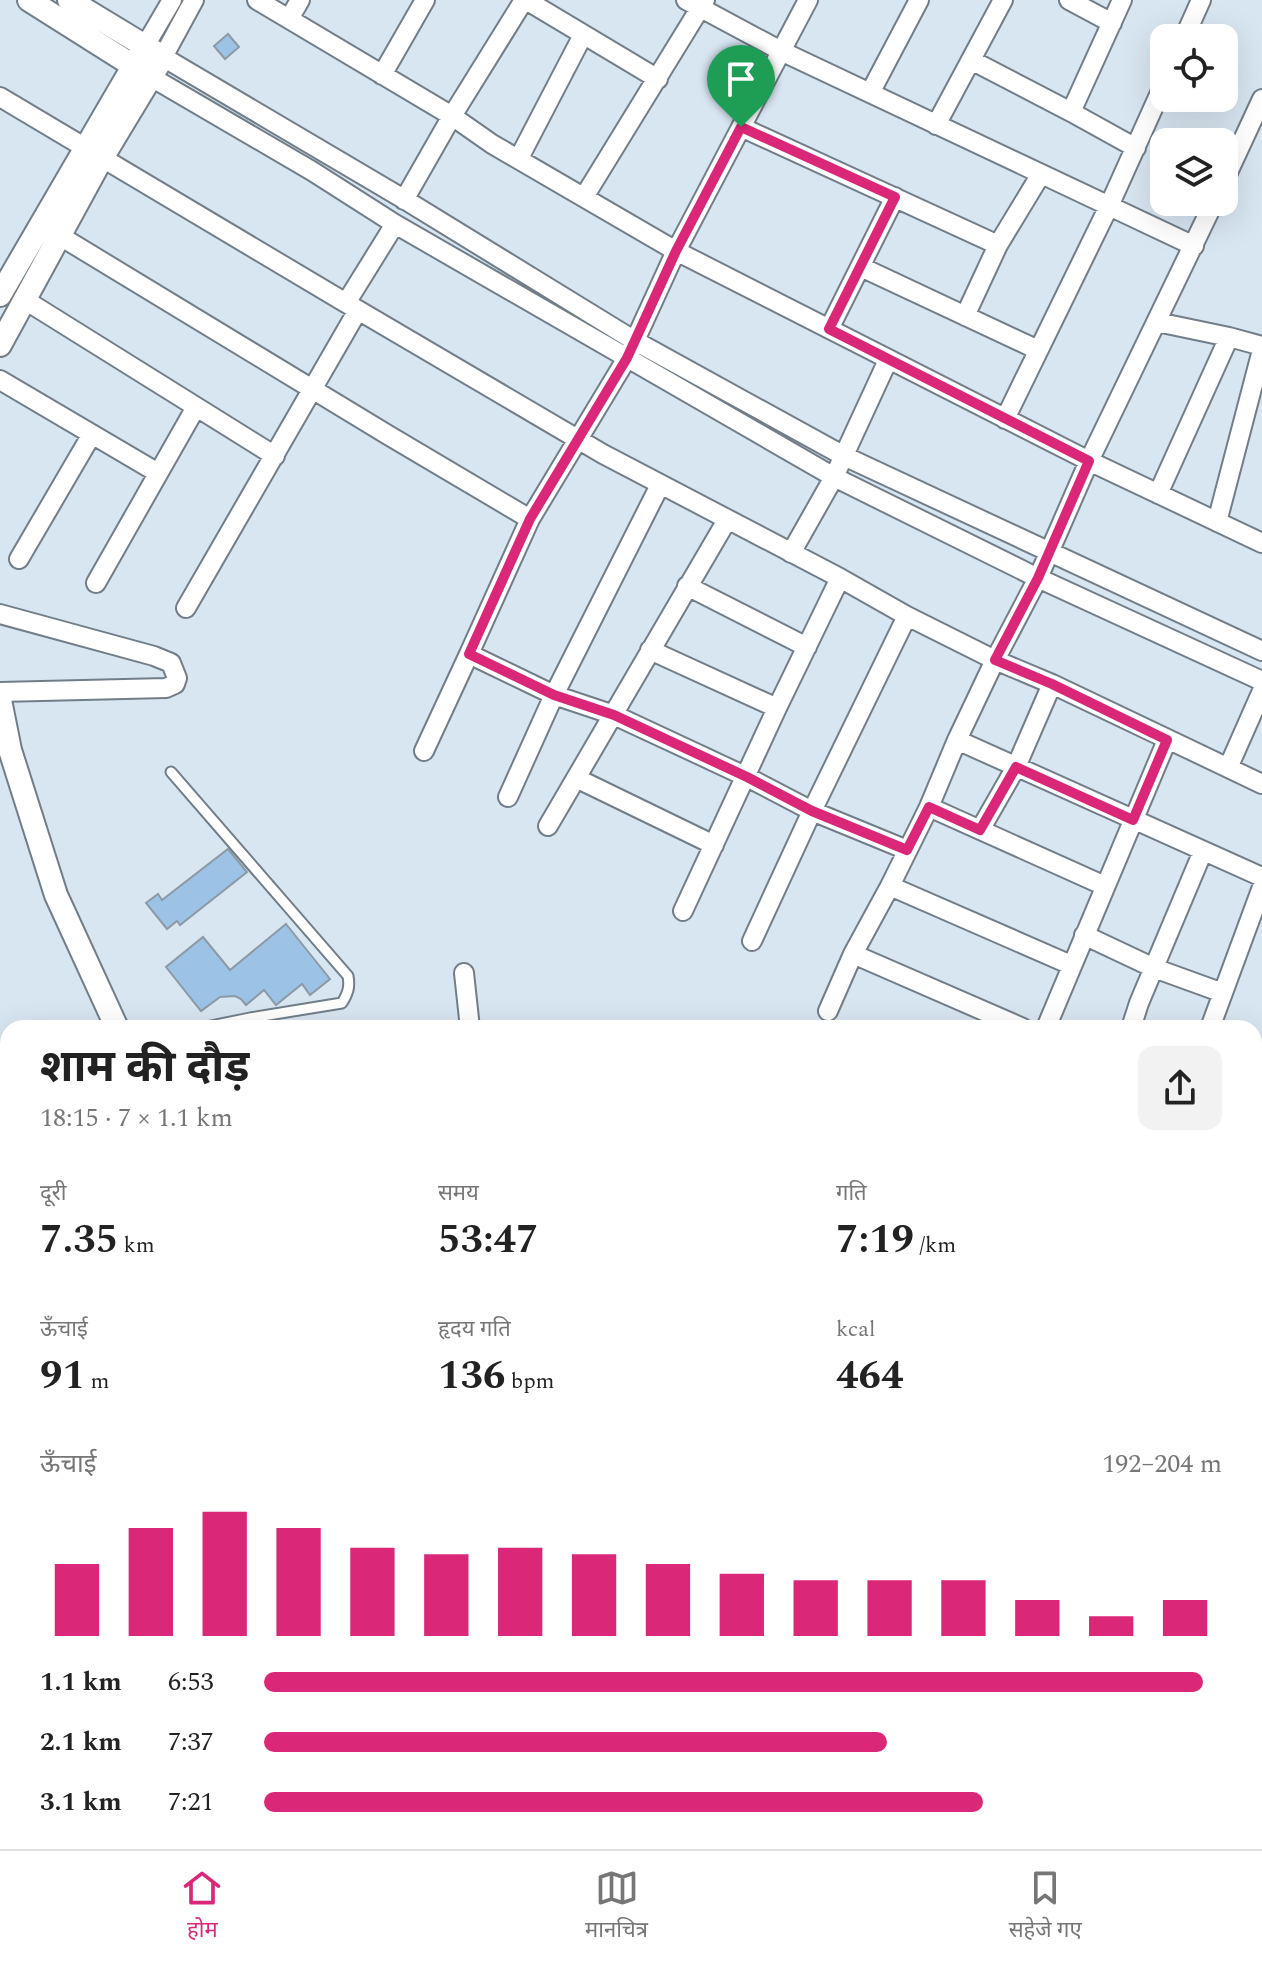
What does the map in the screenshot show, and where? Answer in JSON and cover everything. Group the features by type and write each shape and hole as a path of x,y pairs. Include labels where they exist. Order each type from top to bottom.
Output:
{"street":[{"path":"29,0 395,224 834,477 1038,578 1262,681"},
{"path":"69,0 635,341 844,456 1262,651"},
{"path":"154,51 172,0"},
{"path":"0,295 93,153 154,51 194,0"},
{"path":"257,0 452,116 492,144 676,251 1089,461 1262,543"},
{"path":"289,19 300,0"},
{"path":"382,75 425,0"},
{"path":"404,200 452,116 525,0 658,79"},
{"path":"424,751 530,519 627,358 676,251 808,0"},
{"path":"870,93 919,0"},
{"path":"936,125 1003,0"},
{"path":"1069,0 1112,23"},
{"path":"1071,112 1122,0"},
{"path":"1190,24 1201,0"},
{"path":"584,197 658,79 698,2 781,51 1194,246"},
{"path":"519,158 583,35"},
{"path":"971,60 1136,148"},
{"path":"0,97 577,439 660,485 995,660 1262,784"},
{"path":"1238,151 1262,99"},
{"path":"1005,419 1152,112"},
{"path":"741,127 998,245"},
{"path":"0,345 60,236 93,153"},
{"path":"965,316 998,245 1041,174"},
{"path":"829,329 895,197"},
{"path":"828,1011 853,954 929,807 957,740 1050,553 1089,461 1208,216"},
{"path":"186,608 313,390 395,224"},
{"path":"60,236 530,519"},
{"path":"861,267 1038,350"},
{"path":"25,300 275,456"},
{"path":"1157,322 1229,337 1262,348 1217,522"},
{"path":"1158,494 1229,337"},
{"path":"791,553 834,477 888,360"},
{"path":"0,380 158,473"},
{"path":"96,583 196,407"},
{"path":"19,559 92,434"},
{"path":"508,797 554,695 660,485"},
{"path":"548,826 727,520"},
{"path":"683,911 840,578"},
{"path":"687,586 807,647"},
{"path":"0,614 154,656 171,663 177,678 175,684 166,688 0,692"},
{"path":"752,941 907,616"},
{"path":"650,650 777,708"},
{"path":"469,654 554,695 614,715 812,811 907,850"},
{"path":"980,830 1016,767 1052,684"},
{"path":"1228,768 1262,691"},
{"path":"0,700 10,750 56,895 113,1020"},
{"path":"957,740 1262,877"},
{"path":"1049,1020 1167,740"},
{"path":"576,778 714,845"},
{"path":"929,807 1105,886"},
{"path":"1134,1020 1203,851"},
{"path":"890,886 1071,965"},
{"path":"1213,1020 1262,887"},
{"path":"1084,935 1154,968 1223,993"},
{"path":"853,954 1005,1020"},
{"path":"464,973 469,1020"}],"lane":[{"path":"171,772 348,976 349,986 342,1003 240,1020"}],"building":[{"path":"228,34 239,47 225,59 214,46"},
{"path":"228,849 247,872 180,925 177,921 167,929 146,903 158,894 162,900"},
{"path":"286,924 330,979 310,995 302,984 276,1005 264,990 246,1005 235,996 220,997 201,1011 166,967 203,937 230,970"}],"route":[{"path":"741,127 895,197 829,329 1089,461 1038,578 995,660 1167,740 1133,820 1016,767 980,830 929,807 907,850 812,811 614,715 554,695 469,654 530,519 627,358 676,251 741,127"}]}
